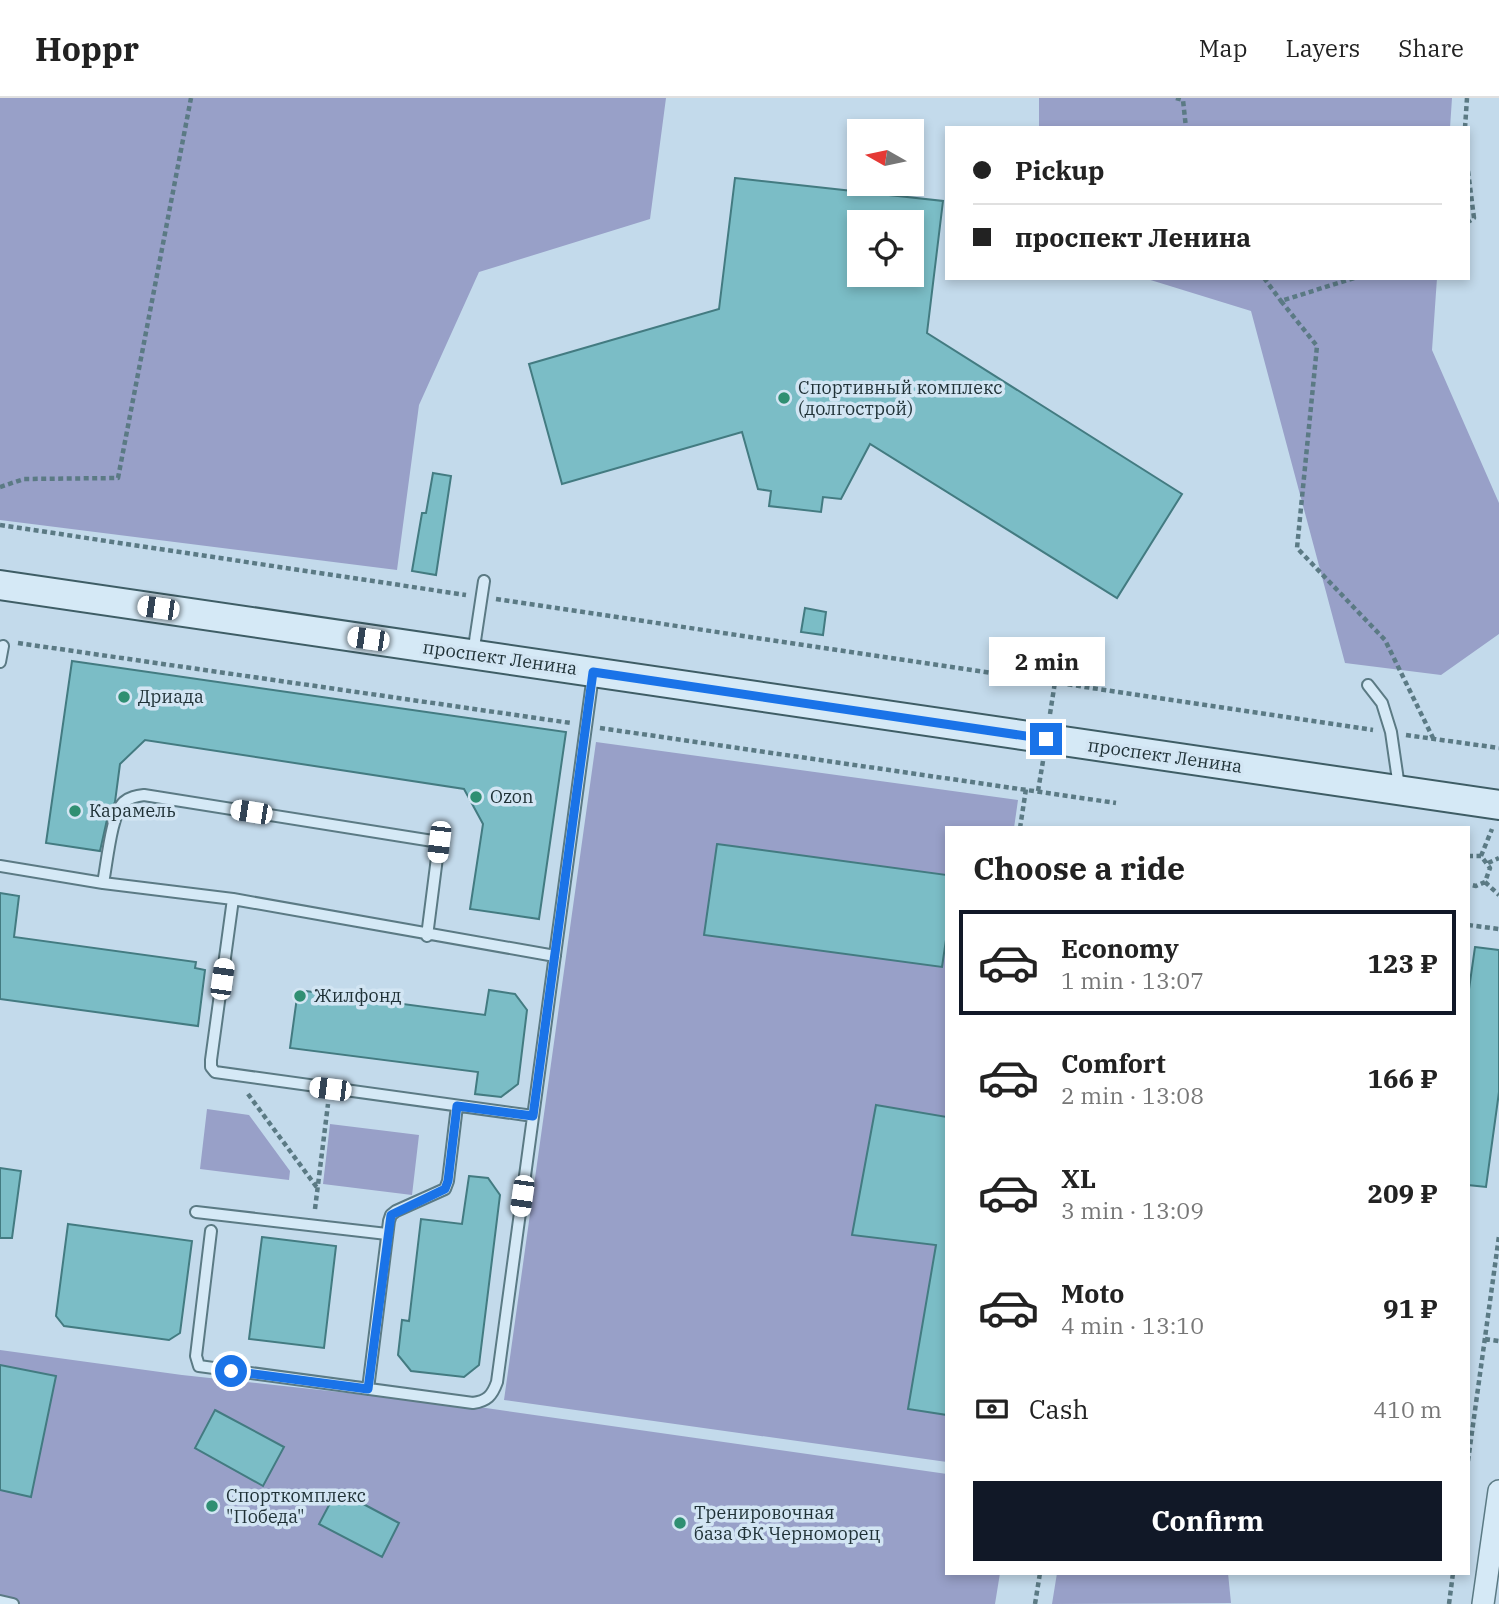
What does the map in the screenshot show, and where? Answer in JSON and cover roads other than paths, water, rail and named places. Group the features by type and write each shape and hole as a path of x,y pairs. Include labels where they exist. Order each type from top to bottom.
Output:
{"street":[{"name":"проспект Ленина","path":"0,585 1399,790 1495,817"},
{"path":"1483,1604 1495,1544 1499,1491"}],"lane":[{"path":"473,654 484,581"},
{"path":"0,662 8,644"},
{"path":"211,1231 196,1356 200,1366 473,1403 483,1402 493,1394 497,1382 593,672"},
{"path":"1368,685 1382,703 1391,732 1399,790"},
{"path":"103,883 116,816 121,804 131,797 144,795 439,842 427,936"},
{"path":"0,866 233,900 427,936 555,956"},
{"path":"233,900 211,1059 211,1067 215,1072 533,1116"},
{"path":"368,1389 391,1215 445,1189 457,1106"},
{"path":"196,1212 387,1234"},
{"path":"0,1601 13,1604"}],"place":[{"name":"Спортивный комплекс (долгострой)","path":"784,398"},
{"name":"Дриада","path":"124,697"},
{"name":"Ozon","path":"476,797"},
{"name":"Карамель","path":"75,811"},
{"name":"Жилфонд","path":"300,996"},
{"name":"Спорткомплекс \"Победа\"","path":"212,1506"},
{"name":"Тренировочная база ФК Черноморец","path":"680,1523"}]}
